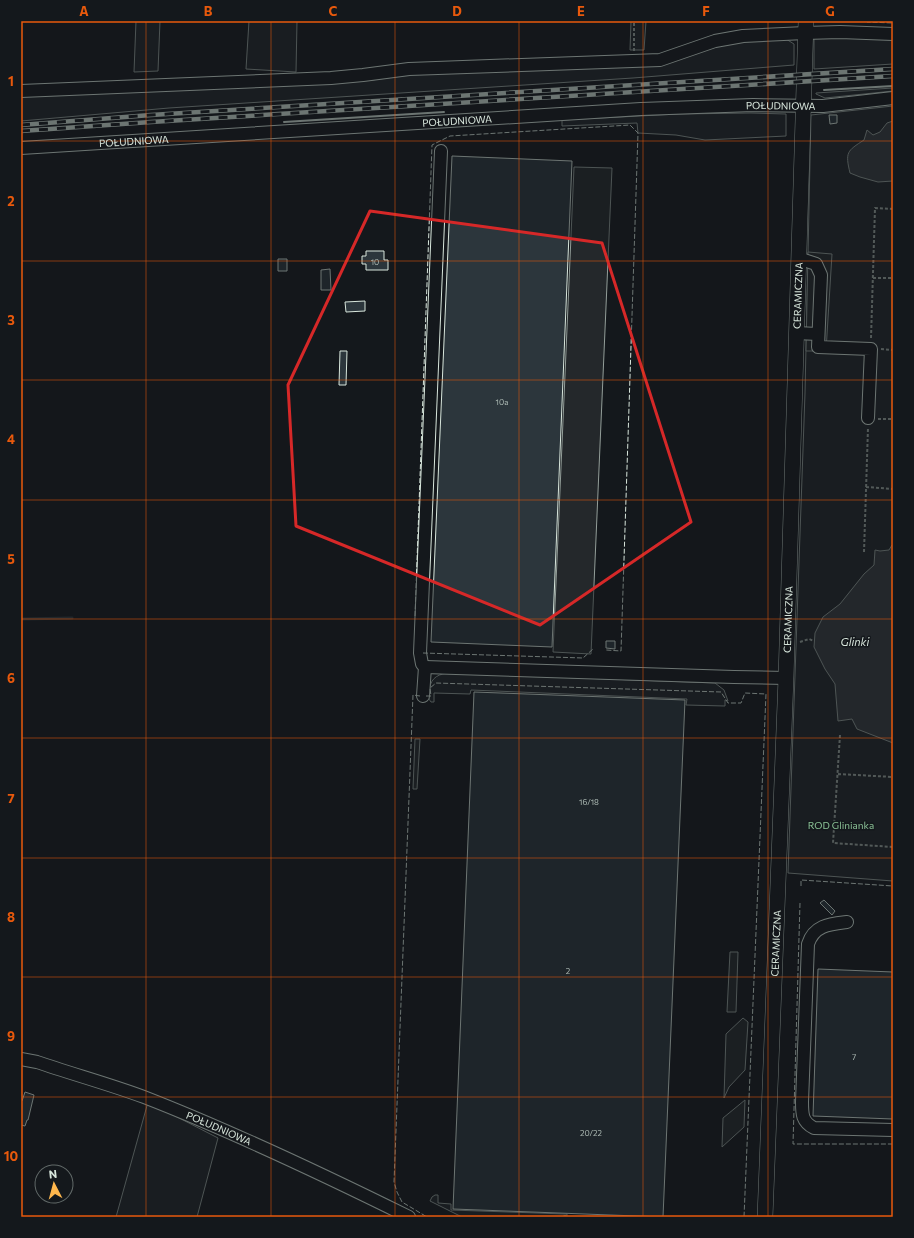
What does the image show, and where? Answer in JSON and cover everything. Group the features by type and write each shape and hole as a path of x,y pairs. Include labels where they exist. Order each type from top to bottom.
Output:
{"main road":[{"name":"CERAMICZNA","path":"766,1217 786,678 806,27"}],"street":[{"path":"21,91 331,78 364,75 409,68 660,60 715,41 806,27 840,32 893,34"},
{"name":"POŁUDNIOWA","path":"21,148 641,109 752,105 823,106 893,98"},
{"path":"423,696 425,667 422,664 420,653 441,151"},
{"path":"798,258 816,264 821,275 818,347 871,349 868,418"},
{"path":"796,333 818,334"},
{"path":"425,667 710,677 786,678"},
{"path":"847,922 828,924 819,928 808,944 802,1102 803,1118 806,1123 814,1128 893,1130"},
{"name":"POŁUDNIOWA","path":"21,1059 37,1062 142,1096 255,1144 409,1217"}],"path":[{"path":"634,21 634,60"},
{"path":"871,349 874,208 893,209"},
{"path":"873,278 893,278"},
{"path":"864,552 868,418 893,420"},
{"path":"866,487 893,489"},
{"path":"840,735 833,843 893,847"},
{"path":"838,774 893,777"}],"highlighted area":[{"path":"370,211 602,243 691,522 540,625 296,526 288,385"}],"green space":[{"path":"136,21 160,21 158,71 134,72"},
{"path":"249,21 297,21 296,72 246,69"},
{"path":"631,21 646,21 644,50 630,50"},
{"path":"814,38 893,38 893,64 814,69"},
{"path":"786,39 794,44 794,65 633,78 169,108 21,121 21,96 372,80 416,74 663,64 732,42"},
{"path":"893,88 893,91 825,98 816,94 816,93"},
{"name":"ROD Glinianka","path":"893,106 893,881 788,873 805,393 811,115"},
{"path":"678,114 786,114 786,136 705,140 676,135 638,133 637,123 562,126 562,120"},
{"path":"447,673 715,683 724,690 728,701 725,700 725,706 686,705 687,699 471,690 470,694 434,693 434,702 431,702 429,692 432,681 439,675"},
{"path":"148,1102 218,1138 197,1217 116,1217"},
{"path":"435,1195 438,1195 438,1203 451,1204 451,1210 567,1214 567,1217 462,1217 430,1201"}],"shaded area":[{"path":"574,167 612,168 591,654 553,652"},
{"path":"808,252 832,254 826,351 806,351"},
{"path":"415,739 420,739 417,789 413,789"},
{"path":"730,952 738,952 736,1012 727,1012"},
{"path":"743,1018 748,1022 745,1070 729,1087 724,1098 726,1034"},
{"path":"745,1100 744,1127 722,1147 723,1118"}],"water":[{"path":"893,121 893,181 878,182 850,173 848,161 849,153 854,147 864,140 867,130 873,135 880,132 887,123"},
{"name":"Glinki","path":"892,545 893,743 857,729 852,719 838,721 835,684 825,669 814,647 815,633 823,617 840,604 864,574 874,565 875,550 889,550"}],"building":[{"path":"829,115 837,115 837,123 830,124"},
{"path":"452,156 572,161 552,647 431,642"},
{"path":"366,251 384,251 384,260 388,260 388,270 366,270 366,264 362,264 362,256 366,256"},
{"path":"278,259 287,259 287,271 278,271"},
{"path":"330,269 331,290 321,290 321,270"},
{"path":"365,301 365,311 346,312 345,302"},
{"path":"340,351 347,351 346,385 339,385"},
{"path":"606,641 615,641 615,649 606,648"},
{"path":"474,692 685,700 663,1217 453,1209"},
{"path":"824,900 835,911 832,915 820,903"},
{"path":"818,969 893,972 893,1119 813,1116"},
{"path":"25,1092 34,1095 28,1120 25,1126 21,1125 21,1101"}],"waterway":[{"path":"21,619 72,618"}],"railway":[{"path":"21,125 151,115 893,69"},
{"path":"21,131 893,76"}],"fence":[{"path":"866,21 893,23"},
{"path":"415,616 432,145 450,136 630,125 638,133 621,651 606,650"},
{"path":"423,653 583,658 593,649"},
{"path":"426,696 431,696 430,688 436,683 721,692 728,703 741,703 745,693 766,694 744,1217"},
{"path":"420,696 413,695 394,1182 402,1202 427,1217"},
{"path":"801,886 801,880 893,886"},
{"path":"800,903 793,1144 893,1144"}],"wall":[{"path":"824,90 893,86"},
{"path":"284,122 444,112"}]}
